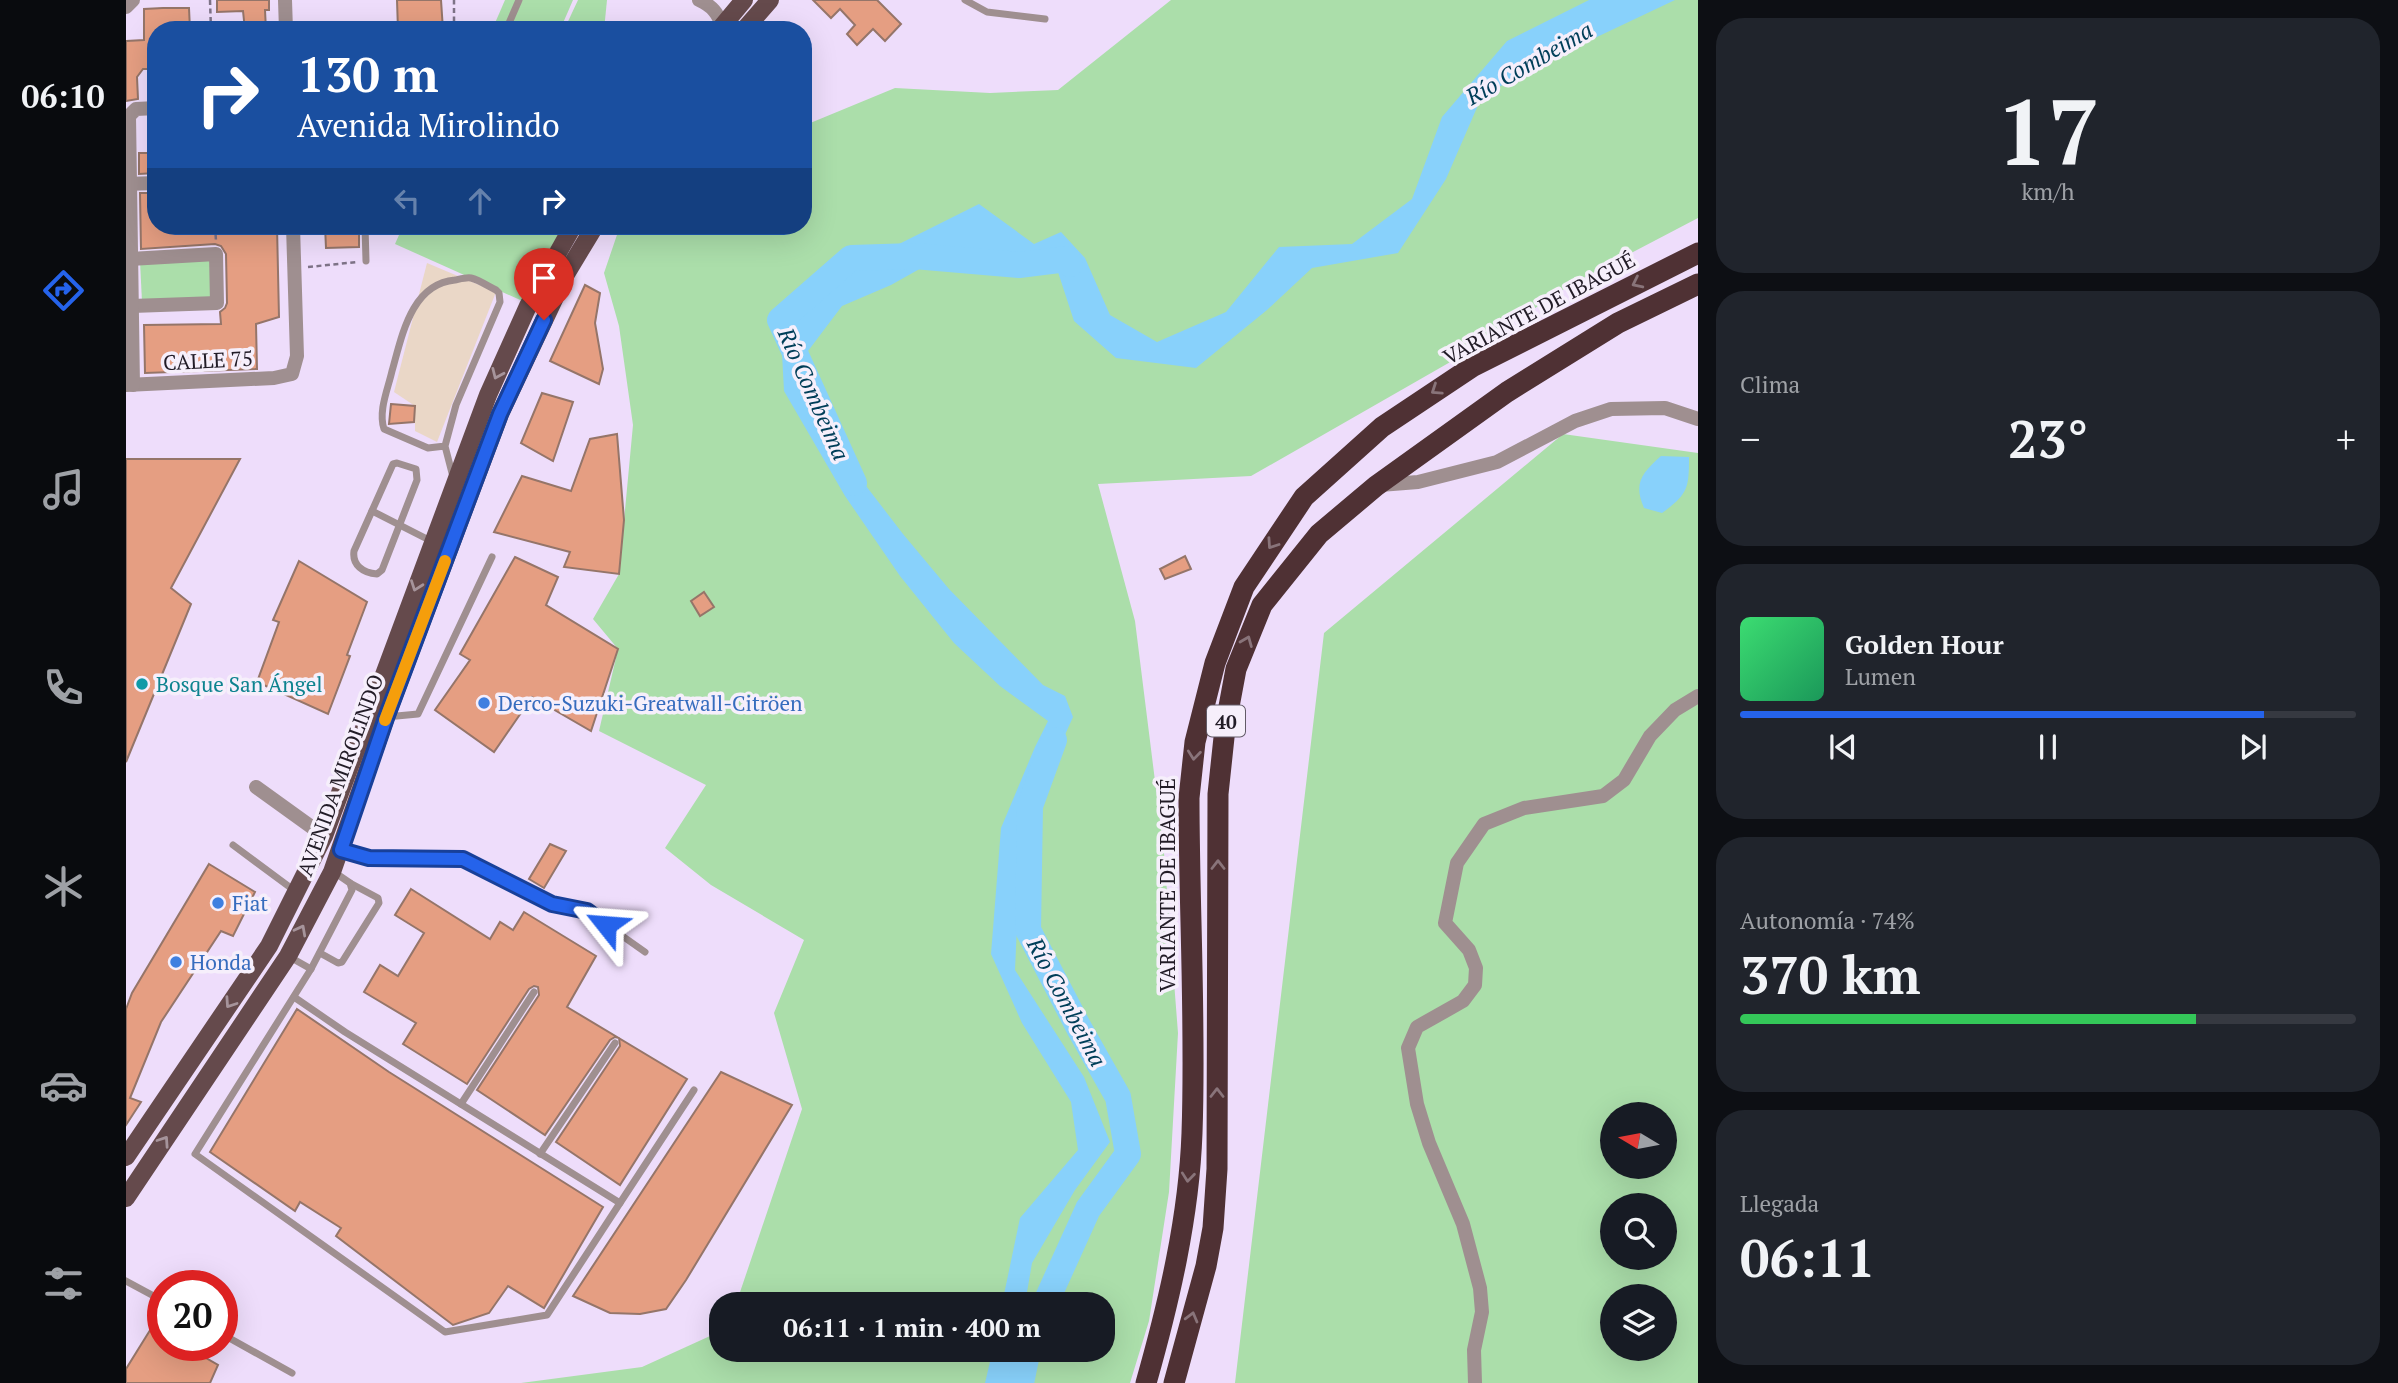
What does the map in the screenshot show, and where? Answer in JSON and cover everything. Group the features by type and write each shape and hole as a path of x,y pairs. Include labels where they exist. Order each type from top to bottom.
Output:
{"highway":[{"name":"VARIANTE DE IBAGUÉ","path":"1146,1383 1161,1331 1182,1233 1192,1135 1189,798 1195,742 1215,663 1244,587 1304,497 1382,427 1472,367 1698,253"},
{"name":"40","path":"1174,1383 1206,1266 1213,1228 1217,1169 1218,794 1225,728 1236,669 1262,605 1318,534 1376,486 1529,379 1618,323 1698,284"}],"main road":[{"path":"727,21 744,0"},
{"path":"752,21 770,0"},
{"name":"AVENIDA MIROLINDO","path":"126,1157 269,946 324,836 488,394 528,306 568,235"},
{"name":"AVENIDA MIROLINDO","path":"126,1198 288,956 332,872 386,718 500,414 566,274 590,235"}],"street":[{"path":"126,7 133,0"},
{"path":"285,0 286,21"},
{"path":"699,0 709,4 719,15 720,21"},
{"path":"130,385 132,306 129,116 136,108 147,108"},
{"path":"128,184 147,183"},
{"path":"293,235 294,268"},
{"path":"130,260 216,254 217,303 132,306"},
{"name":"CALLE 75","path":"130,385 274,378 292,374 297,356 294,268"},
{"path":"1376,486 1418,482 1497,462 1575,421 1611,409 1665,408 1698,419"},
{"path":"1475,1383 1474,1350 1482,1312 1480,1288 1463,1224 1429,1143 1417,1104 1408,1048 1417,1027 1463,1001 1475,985 1476,968 1469,950 1445,923 1457,863 1484,824 1524,808 1603,796 1624,780 1650,736 1675,710 1698,696"},
{"path":"256,787 324,836"}],"lane":[{"path":"510,21 519,0"},
{"path":"965,0 987,12 1045,19"},
{"path":"365,235 366,261"},
{"path":"445,446 428,448 384,429 381,422 400,341 412,308 433,286 449,280 471,278 499,293 500,302 456,405 445,446 454,481"},
{"path":"393,464 405,464 416,469 417,480 382,570 377,575 369,574 356,565 353,559 372,511 393,464"},
{"path":"372,511 432,542"},
{"path":"386,718 418,714 492,557"},
{"path":"233,845 296,892"},
{"path":"341,850 369,858 463,859 552,904 587,911 645,952"},
{"path":"320,953 338,963 342,962 379,903 374,894 332,872"},
{"path":"350,883 352,890 312,969 195,1154 445,1332 547,1315 694,1090"},
{"path":"288,956 312,969"},
{"path":"461,1104 534,992"},
{"path":"294,997 345,1032 620,1203"},
{"path":"540,1154 615,1043"},
{"path":"126,1281 147,1292"},
{"path":"238,1343 292,1373"}],"path":[{"path":"210,0 211,21"},
{"path":"454,0 454,21"},
{"path":"294,268 366,261"}],"shaded area":[{"path":"427,263 496,292 437,442 415,431 415,406 394,392"}],"green space":[{"path":"505,0 573,0 564,21 496,21"},
{"path":"578,0 607,0 605,21 568,21"},
{"path":"1171,0 1698,0 1698,218 1572,284 1466,353 1251,476 1098,484 1135,621 1164,853 1178,1033 1169,1192 1149,1321 1130,1383 521,1383 642,1367 709,1336 709,1362 1115,1362 1115,1292 740,1292 802,1109 774,1013 804,940 711,885 665,848 706,785 599,731 618,649 593,619 619,574 633,425 619,326 604,273 617,235 812,235 812,122 895,88 990,93 1058,90"},
{"path":"399,235 563,235 571,239 536,307 395,244"},
{"path":"214,258 215,298 142,302 140,261"},
{"path":"1563,434 1698,453 1698,1383 1235,1383 1324,633"}],"water":[{"path":"1589,0 1675,0 1561,54 1482,96 1446,179 1398,253 1312,268 1267,310 1196,368 1116,358 1074,321 1056,266 957,248 891,285 842,306 805,355 820,426 949,589 1043,685 1065,696 1073,717 1059,748 1031,789 1041,862 1018,903 1015,970 1084,1077 1110,1142 1075,1190 1032,1263 1027,1292 1005,1292 1020,1218 1078,1150 1071,1102 1022,1023 991,954 1001,828 1048,721 1000,686 954,643 900,576 845,496 784,391 781,335 818,271 897,245 979,204 1034,244 1061,232 1085,258 1110,315 1157,342 1226,312 1279,247 1352,244 1412,199 1442,117 1507,41"},
{"path":"1661,456 1689,457 1685,490 1677,501 1662,513 1644,508 1639,492 1644,473"},
{"path":"990,1362 1014,1362 1010,1383 985,1383"}],"building":[{"path":"217,0 269,0 269,10 265,10 266,21 244,21 243,11 217,12"},
{"path":"397,0 441,0 442,21 398,21"},
{"path":"813,0 877,0 901,24 885,41 873,29 857,45 847,34 855,25 840,9 831,18"},
{"path":"189,8 190,21 147,21 147,69 143,69 137,77 138,99 126,101 126,41 144,40 144,9"},
{"path":"139,153 147,153 147,174 139,174"},
{"path":"140,193 147,193 147,235 277,235 279,317 256,324 257,369 145,373 144,325 221,324 220,312 227,303 226,254 221,246 215,244 141,249"},
{"path":"325,235 359,235 359,247 326,248"},
{"path":"585,285 600,293 595,323 603,369 599,384 550,361"},
{"path":"542,393 573,402 553,461 521,443"},
{"path":"391,404 415,406 414,422 389,424"},
{"path":"617,434 624,520 619,574 564,567 570,552 494,532 522,476 571,491 590,439"},
{"name":"Bosque San Ángel","path":"126,459 240,459 171,588 191,604 126,762"},
{"path":"1185,556 1191,569 1165,579 1160,569"},
{"path":"515,557 558,577 546,605 618,649 591,731 532,697 494,752 435,710 470,660 460,654"},
{"path":"299,561 367,602 328,714 257,682 279,622 273,620"},
{"path":"704,592 714,607 700,616 691,601"},
{"path":"550,844 566,851 544,888 529,879"},
{"path":"209,864 255,892 233,936 221,931 161,1022 130,1098 141,1102 126,1125 126,1009 132,993"},
{"path":"411,889 490,939 500,922 513,930 524,912 596,956 567,1007 618,1038 610,1040 545,1135 477,1090 539,995 538,987 529,989 467,1084 403,1044 416,1023 364,992 380,965 398,976 424,933 395,915"},
{"path":"297,1009 389,1072 603,1207 544,1308 508,1286 489,1313 453,1325 336,1236 341,1228 300,1202 295,1211 210,1152"},
{"path":"619,1038 687,1079 620,1185 556,1142 620,1046"},
{"path":"721,1072 792,1105 686,1280 666,1309 640,1314 610,1313 573,1296"},
{"path":"147,1335 147,1361 211,1361 218,1365 210,1383 126,1383 126,1369"}],"waterway":[{"name":"Río Combeima","path":"854,483 780,320 851,258 914,256 1019,265 1067,259 1070,264"},
{"name":"Río Combeima","path":"1050,1292 1088,1209 1128,1154 1118,1097 1028,930 1030,806 1054,740"},
{"name":"Río Combeima","path":"1021,1383 1025,1362"}],"slow traffic":[{"path":"385,720 445,561"}],"place":[{"name":"Bosque San Ángel","path":"142,684"},
{"name":"Derco-Suzuki-Greatwall-Citröen","path":"484,703"},
{"name":"Fiat","path":"218,903"},
{"name":"Honda","path":"176,962"}],"route":[{"path":"544,320 500,414 386,718 341,850 369,858 463,859 552,904 587,911 606,925"}]}
